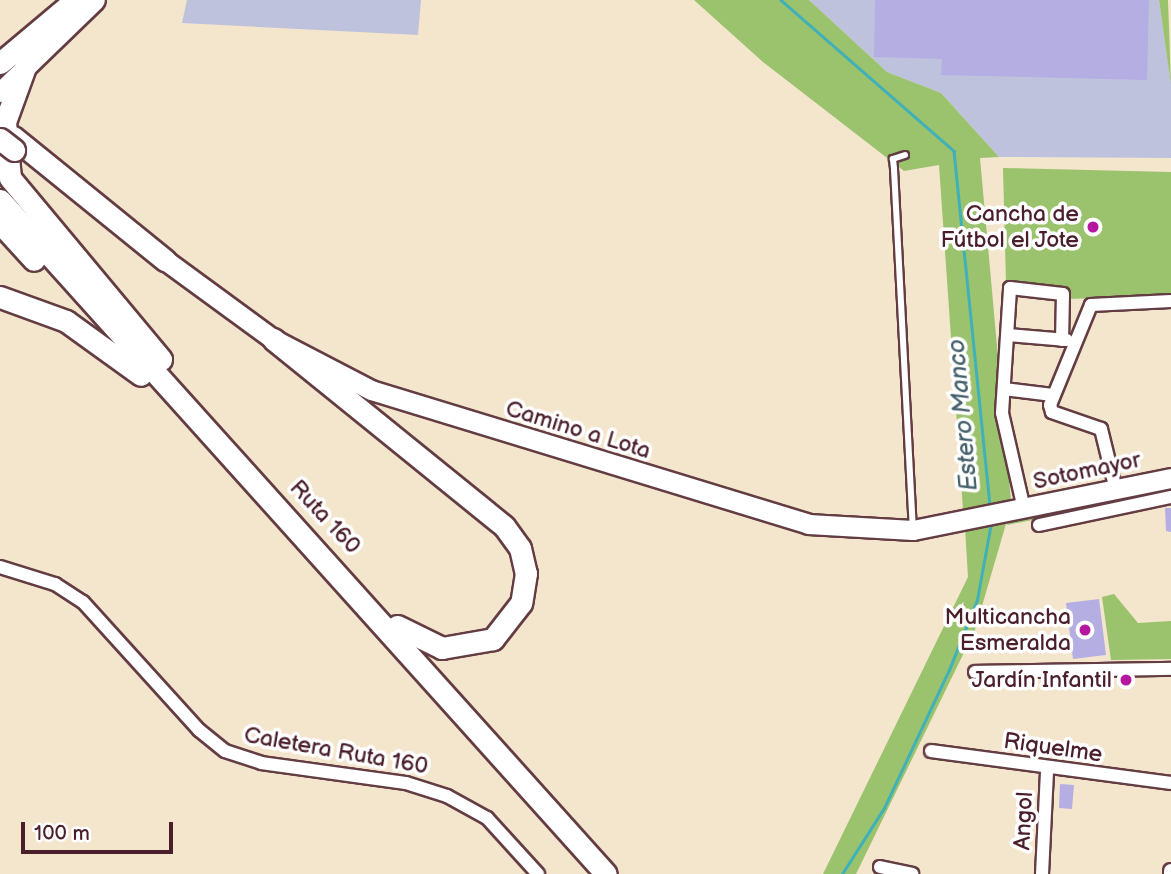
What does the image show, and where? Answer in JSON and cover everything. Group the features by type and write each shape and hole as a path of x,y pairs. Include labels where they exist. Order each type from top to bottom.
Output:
{"highway":[{"path":"0,62 75,0"},
{"path":"25,67 3,134 15,189 139,331 205,427"},
{"path":"7,138 165,260"},
{"name":"Ruta 160","path":"0,200 373,609 606,874"},
{"name":"Ruta 160","path":"0,223 141,375 589,874"},
{"path":"0,297 51,313 141,375"},
{"path":"273,339 504,526 523,556 526,582 517,612 500,634 478,645 432,645 373,609"}],"main road":[{"path":"0,92 95,0"},
{"name":"Camino a Lota","path":"165,260 273,339 397,400 782,517 846,530 913,530 1018,510"},
{"name":"Sotomayor","path":"1018,510 1171,478"}],"street":[{"path":"1018,510 1002,413 1010,288 1063,294 1062,340"},
{"path":"1116,490 1101,429 1052,412 1053,395 1091,305 1171,301"},
{"path":"1008,335 1076,341"},
{"path":"1004,389 1053,395"},
{"name":"Sotomayor","path":"1039,525 1171,497"},
{"name":"Caletera Ruta 160","path":"0,567 55,584 83,601 199,730 225,751 261,763 406,783 447,796 486,818 538,874"},
{"path":"975,672 1171,669"},
{"name":"Riquelme","path":"931,751 1047,770 1171,783"},
{"name":"Angol","path":"1042,874 1047,770"},
{"path":"880,867 912,874"}],"lane":[{"path":"905,155 893,159 913,530"}],"shaded area":[{"path":"187,0 421,0 418,35 182,23"},
{"path":"809,0 1159,0 1171,83 1171,158 999,157 941,93 887,72"}],"green space":[{"path":"694,0 809,0 887,72 941,93 999,157 980,158 1011,501 963,510 939,165 904,171 763,62"},
{"path":"1159,0 1168,0 1171,85"},
{"name":"Cancha de Fútbol el Jote","path":"1003,168 1171,172 1171,296 1065,299 1065,292 1006,283"},
{"path":"1171,483 1171,493 1007,525 1011,517"},
{"path":"1008,517 975,630 856,874 823,874 968,577 965,528"},
{"path":"1114,594 1138,623 1171,621 1171,659 1111,660 1102,597"}],"building":[{"path":"875,0 1149,0 1147,80 941,75 942,59 874,57"},
{"path":"1165,508 1171,508 1171,532 1166,531"},
{"name":"Multicancha Esmeralda","path":"1099,599 1106,655 1073,659 1066,603"},
{"path":"1060,784 1074,785 1072,809 1059,808"}],"waterway":[{"name":"Estero Manco","path":"781,0 954,151 990,506"},
{"name":"Estero Manco","path":"842,874 884,808 949,670 977,600 991,523"}],"place":[{"name":"Cancha de Fútbol el Jote","path":"1093,227"},
{"name":"Multicancha Esmeralda","path":"1085,630"},
{"name":"Jardín Infantil","path":"1126,680"}]}
